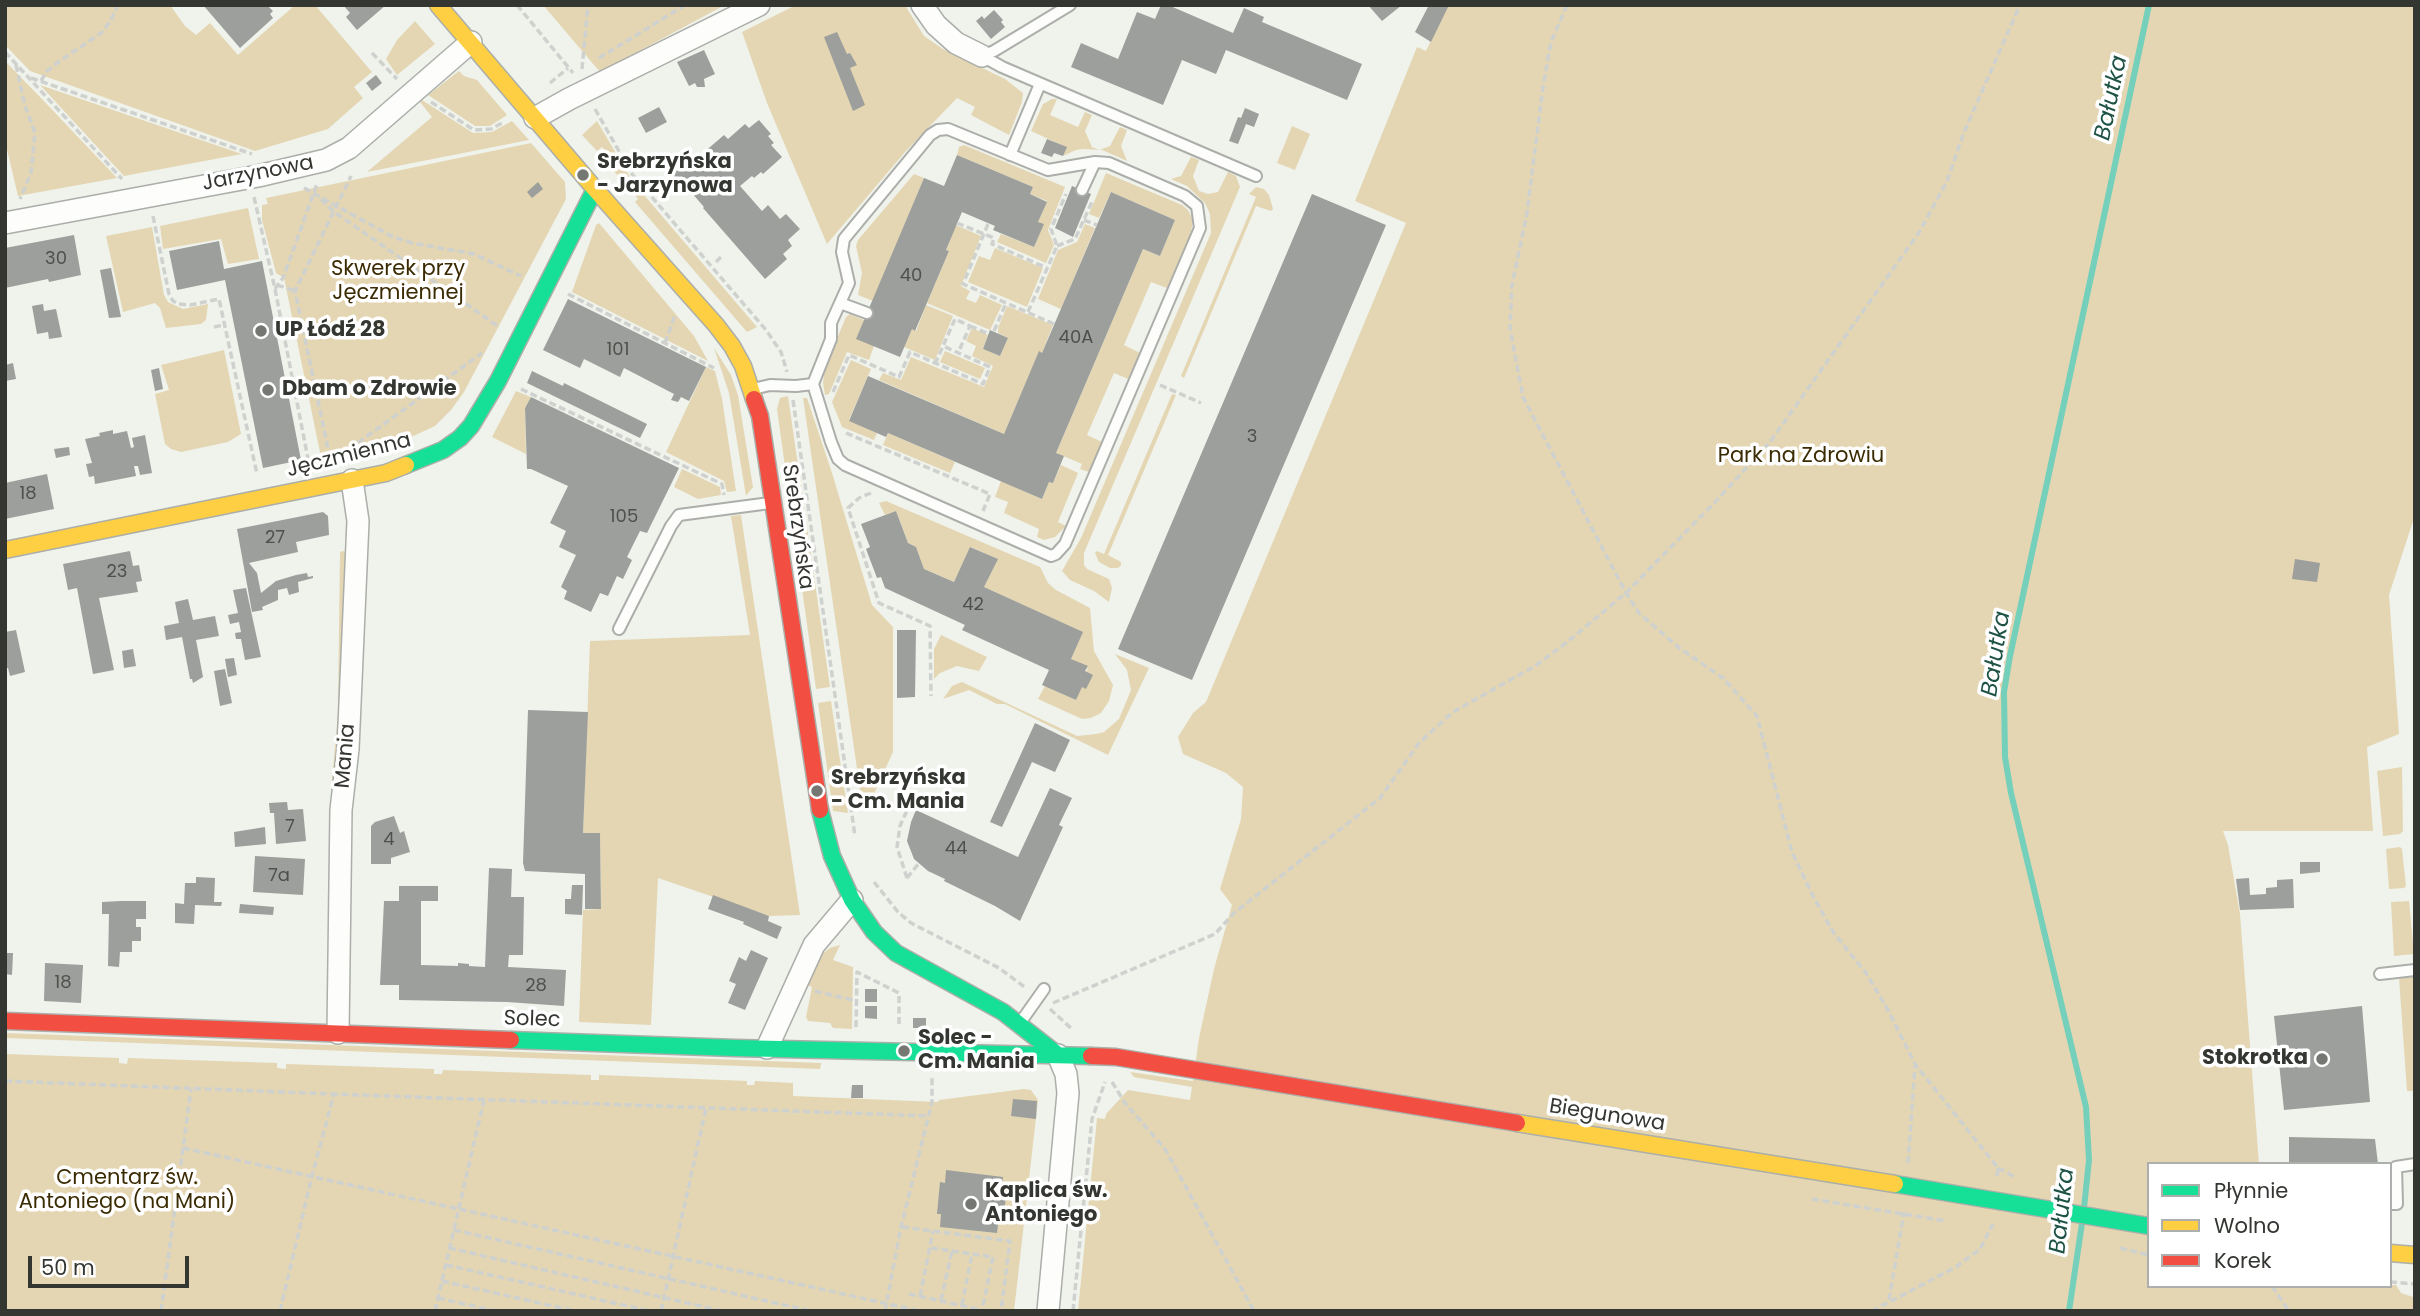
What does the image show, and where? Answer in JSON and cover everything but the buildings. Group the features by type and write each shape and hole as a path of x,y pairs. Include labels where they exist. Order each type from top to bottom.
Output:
{"main road":[{"name":"Srebrzyńska","path":"438,5 732,346 753,389 760,416 821,817 832,856 852,900 874,932 896,953 919,968 994,1006 1020,1023 1058,1055"},
{"name":"Jęczmienna","path":"5,550 386,473 443,450 471,426 498,382 595,189"},
{"name":"Solec","path":"5,1021 767,1048 1058,1055"},
{"name":"Biegunowa","path":"1058,1055 1144,1061 2147,1226"},
{"path":"2392,1253 2415,1255"}],"street":[{"path":"535,118 759,5"},
{"path":"922,5 936,25 956,43 982,56"},
{"name":"Jarzynowa","path":"5,223 258,176 326,160 349,148 406,85 471,42"},
{"name":"Mania","path":"338,1033 341,810 348,749 358,521 352,480"},
{"path":"767,1048 814,945 852,900"},
{"path":"1048,1311 1069,1093 1066,1074 1058,1055"}],"lane":[{"path":"982,56 1070,5"},
{"path":"982,56 1256,176"},
{"path":"1010,155 1040,83"},
{"path":"948,129 1048,170 1076,165 1108,163 1185,195 1197,206 1201,220 1200,228 1060,551 1051,556 845,465 838,459 813,384 831,339 831,323 849,283 842,252 844,239 930,135 938,130 948,129"},
{"path":"1082,190 1095,162"},
{"path":"841,303 867,313"},
{"path":"753,389 770,385 813,384"},
{"path":"619,629 679,515 772,502"},
{"path":"2380,974 2415,970"},
{"path":"1020,1023 1041,993"},
{"path":"2392,1204 2397,1204 2396,1167 2415,1164"}],"path":[{"path":"41,81 47,71 102,33 117,5"},
{"path":"517,5 586,91 636,180 777,345 784,357 857,844"},
{"path":"589,5 582,69 685,5"},
{"path":"1567,5 1551,42 1527,213 1512,285 1510,329 1523,397 1639,613 1678,647 1724,678 1757,716 1792,852 1812,894 1833,932 1883,1001 1915,1064 1998,1168 1992,1228 1980,1249 1956,1267 1872,1311"},
{"path":"1079,1032 1068,1027 1047,1006 1215,934 1234,913 1380,798 1419,743 1454,712 1535,666 1626,593 1770,442 1920,231 1947,181 1964,132 2020,5"},
{"path":"5,52 123,181"},
{"path":"372,53 406,85 474,130 491,129 507,120"},
{"path":"15,63 34,133 31,173 19,201"},
{"path":"31,78 252,155"},
{"path":"1028,312 1057,246 1051,229 1076,165"},
{"path":"351,176 295,291 332,461 486,351"},
{"path":"276,287 282,278 318,182"},
{"path":"298,186 314,193 503,330"},
{"path":"254,195 276,287 309,465"},
{"path":"1057,246 1075,239 1094,197"},
{"path":"335,208 393,237 474,254 546,285 719,370"},
{"path":"153,214 169,294 173,301 190,305 219,299 247,444 256,468"},
{"path":"1084,220 1097,225"},
{"path":"957,223 994,238 992,244 1047,268"},
{"path":"988,224 962,284 1054,324"},
{"path":"716,262 721,257"},
{"path":"276,287 295,291"},
{"path":"935,364 955,319 991,332 1006,303"},
{"path":"665,343 678,306"},
{"path":"214,327 224,324"},
{"path":"958,353 970,326"},
{"path":"818,402 831,398 849,355 899,377 910,352 983,384 990,367 943,346"},
{"path":"1160,385 1201,403"},
{"path":"532,394 722,485 726,508"},
{"path":"839,430 990,494 978,524"},
{"path":"872,493 859,498 848,508 879,603 930,626 931,696"},
{"path":"908,808 900,826 897,848 907,878 919,863"},
{"path":"869,874 891,904 911,923 1041,993"},
{"path":"856,1032 857,972 899,993 899,1034"},
{"path":"809,989 857,1001"},
{"path":"885,1311 901,1227 932,1102 932,1077"},
{"path":"5,1081 928,1116"},
{"path":"1073,1311 1093,1115 1105,1082"},
{"path":"1112,1083 1125,1103 1165,1149 1254,1311"},
{"path":"161,1311 191,1088"},
{"path":"281,1311 334,1094"},
{"path":"435,1311 484,1100"},
{"path":"661,1311 706,1108"},
{"path":"183,1148 917,1310"},
{"path":"901,1227 1010,1241 1001,1311"},
{"path":"454,1230 811,1311"},
{"path":"920,1296 933,1231"},
{"path":"449,1248 722,1311"},
{"path":"909,1294 984,1310 993,1257 931,1248"},
{"path":"941,1301 952,1251"},
{"path":"962,1305 972,1254"},
{"path":"446,1265 650,1311"},
{"path":"442,1281 575,1311"},
{"path":"2392,1282 2415,1284"},
{"path":"2273,1288 2289,1311"},
{"path":"438,1298 495,1311"}],"green space":[{"path":"5,5 170,5 185,26 196,35 210,23 238,55 295,5 315,5 372,72 354,87 363,98 328,129 255,151 30,71 5,45"},
{"path":"543,5 725,5 600,72"},
{"path":"796,5 905,5 924,36 943,49 1005,79 1023,93 1009,135 971,115 975,107 957,98 905,152 827,244 767,103 742,32"},
{"name":"Park na Zdrowiu","path":"1448,5 2415,5 2415,515 2389,595 2399,734 2367,747 2373,831 2223,831 2240,914 2259,1162 2147,1162 2147,1288 2392,1288 2392,1285 2396,1285 2401,1293 2413,1297 2415,1311 1078,1311 1097,1118 1105,1119 1106,1114 1128,1090 1190,1100 1192,1087 1134,1077 1130,1072 1193,1081 1214,969 1232,905 1220,889 1241,819 1243,787 1226,773 1183,754 1178,737 1193,713 1206,702 1406,223 1355,201 1417,47 1426,51"},
{"path":"415,21 435,44 397,75 386,59 397,40"},
{"path":"5,61 117,178 18,196 5,141"},
{"path":"459,71 464,76 477,80 507,115 490,126 475,126 428,95"},
{"path":"40,85 242,154 124,176"},
{"path":"1057,99 1050,115 1078,127 1085,112 1092,115 1085,131 1092,147 1099,150 1076,150 1063,156 1066,147 1031,131 1043,104"},
{"path":"422,100 473,133 492,132 512,121 529,140 367,172 432,117 420,102"},
{"path":"597,121 630,177 624,183 612,169 617,164 602,147 597,151 582,135"},
{"path":"1292,126 1310,134 1295,170 1277,163"},
{"path":"1120,127 1127,130 1121,146 1127,161 1101,149 1110,146"},
{"name":"Skwerek przy Jęczmiennej","path":"531,143 565,182 566,199 464,392 435,426 409,438 363,450 353,463 345,465 336,465 328,456 321,457 284,278 276,273 262,220 262,205 268,204 266,198"},
{"path":"964,145 1065,187 1048,230 1054,245 1046,263 997,242 1001,234 1034,247 1043,225 1038,222 1047,201 1030,194 1033,187 957,155 959,147"},
{"path":"1191,157 1199,160 1193,176 1199,191 1208,194 1218,192 1228,172 1236,176 1240,187 1084,553 1084,565 1087,569 1109,579 1112,588 1109,602 1094,591 1070,580 1062,571 1081,538 1211,233 1210,214 1205,203 1187,186 1171,179 1181,176"},
{"path":"1106,173 1182,205 1193,220 1191,232 1167,288 1151,282 1124,345 1140,353 1128,379 1114,373 1087,435 1102,442 1089,472 1080,469 1082,464 1056,453 1143,249 1160,256 1175,220 1111,192 1099,218 1089,214"},
{"path":"914,174 924,178 873,301 858,295 862,273 856,246 858,240"},
{"path":"1256,187 1264,189 1269,195 1273,209 1271,211 1256,206 1184,378 1181,376 1256,197 1249,194"},
{"path":"638,188 757,327 747,332 635,202 638,199 633,193"},
{"path":"248,208 259,259 228,264 221,239 163,249 160,226"},
{"path":"599,223 694,336 708,361 572,292"},
{"path":"1085,224 1095,228 1061,309 1038,299 1058,250 1077,242"},
{"path":"956,225 981,236 961,286 970,291 966,299 976,303 980,295 1002,305 990,330 927,303 949,251 946,250"},
{"path":"152,227 164,295 168,302 183,309 208,304 206,320 201,324 166,328 160,308 155,303 123,312 106,236"},
{"path":"995,248 1043,268 1027,307 968,282 979,256 990,260"},
{"path":"926,305 953,316 935,360 904,347 912,329 916,331"},
{"path":"1007,306 1053,325 1004,434 879,380 883,373 901,380 911,357 984,387 993,366 972,356 976,346 966,341 972,328 988,335 983,349 1000,356 1008,338 998,333 998,328"},
{"path":"850,314 864,320 874,346 869,360 847,352 829,394 825,395 825,367 846,317"},
{"path":"714,348 731,375 738,395 753,487 746,496 729,393"},
{"path":"224,350 241,434 228,442 181,452 171,449 165,444 155,394 169,390 161,365"},
{"path":"945,351 985,368 980,379 940,362"},
{"path":"851,360 871,369 849,420 877,433 874,440 842,427 832,402"},
{"path":"706,367 715,371 722,399 736,491 727,492 724,481 666,452"},
{"path":"516,391 531,397 525,408 526,454 492,437"},
{"path":"1172,394 1176,395 1108,555 1121,562 1121,565 1118,568 1110,568 1099,562 1095,553 1097,551 1104,554"},
{"path":"788,396 830,687 816,689 777,409 780,398"},
{"path":"803,398 807,398 832,473 872,605 893,627 893,752 869,805 863,810"},
{"path":"888,433 955,462 950,473 883,445"},
{"path":"1061,465 1078,473 1058,522 1066,526 1055,537 1044,540 1037,537 1039,529 1004,513 1008,502 995,497 1001,481 1042,499 1049,482 1053,483"},
{"path":"682,469 720,487 721,495 698,499 674,487"},
{"path":"886,501 1040,567 1048,583 1056,590 1090,608 1094,651 1113,685 1109,701 1101,713 1082,719 1038,699 1045,686 1076,700 1088,667 1071,659 1082,632 984,587 997,559 971,547 954,582 924,569 916,547 908,543 896,511 885,515 879,503"},
{"path":"741,515 800,915 769,916 658,878 651,1025 579,1022 583,910 601,909 600,836 583,833 590,641 750,635 731,516"},
{"path":"340,552 348,553 341,717 335,788 331,791 338,712"},
{"path":"941,635 987,657 979,671 957,666 940,673 934,679 934,649"},
{"path":"1115,654 1149,668 1108,755 1005,704 997,704 969,690 943,699 952,686 962,682 1077,736 1104,732 1119,719 1131,690 1127,670"},
{"path":"831,701 848,813 833,811 818,703"},
{"path":"2402,767 2403,831 2400,834 2383,836 2377,771"},
{"path":"2400,847 2406,886 2389,889 2386,849"},
{"path":"2409,901 2414,954 2394,956 2391,902"},
{"path":"840,945 833,960 853,967 852,1029 833,1028 830,1023 808,1021 806,1017 812,987 807,985 822,954"},
{"path":"2415,977 2415,1091 2407,1091 2399,978"},
{"path":"5,1033 821,1063 820,1069 5,1038"},
{"name":"Cmentarz św. Antoniego (na Mani)","path":"5,1054 119,1058 119,1063 127,1064 128,1058 277,1063 277,1068 286,1069 286,1064 434,1069 434,1074 442,1074 443,1070 591,1075 591,1080 599,1080 599,1075 747,1081 747,1085 754,1085 755,1081 793,1083 793,1096 938,1102 1031,1090 1038,1100 1014,1311 5,1311"}],"waterway":[{"name":"Bałutka","path":"2084,1208 2089,1160 2086,1107 2011,793 2005,757 2004,692 2149,5"},
{"name":"Bałutka","path":"2069,1311 2082,1223"}],"traffic: fast":[{"path":"406,465 443,450 471,426 498,381 595,189"},
{"path":"820,810 832,856 852,900 874,932 896,953 1003,1012 1058,1055"},
{"path":"511,1040 1091,1056"},
{"path":"1895,1184 2147,1226"}],"traffic: slow":[{"path":"438,5 595,189 716,325 743,366 754,399"},
{"path":"5,550 386,473 406,465"},
{"path":"1517,1123 1895,1184"},
{"path":"2392,1253 2415,1255"}],"traffic: jam":[{"path":"754,399 760,416 820,810"},
{"path":"5,1021 511,1040"},
{"path":"1091,1056 1116,1057 1517,1123"}],"place":[{"name":"Srebrzyńska - Jarzynowa","path":"583,175"},
{"name":"UP Łódź 28","path":"261,331"},
{"name":"Dbam o Zdrowie","path":"268,390"},
{"name":"Srebrzyńska - Cm. Mania","path":"817,791"},
{"name":"Solec - Cm. Mania","path":"904,1051"},
{"name":"Stokrotka","path":"2322,1059"},
{"name":"Kaplica św. Antoniego","path":"971,1204"}]}
